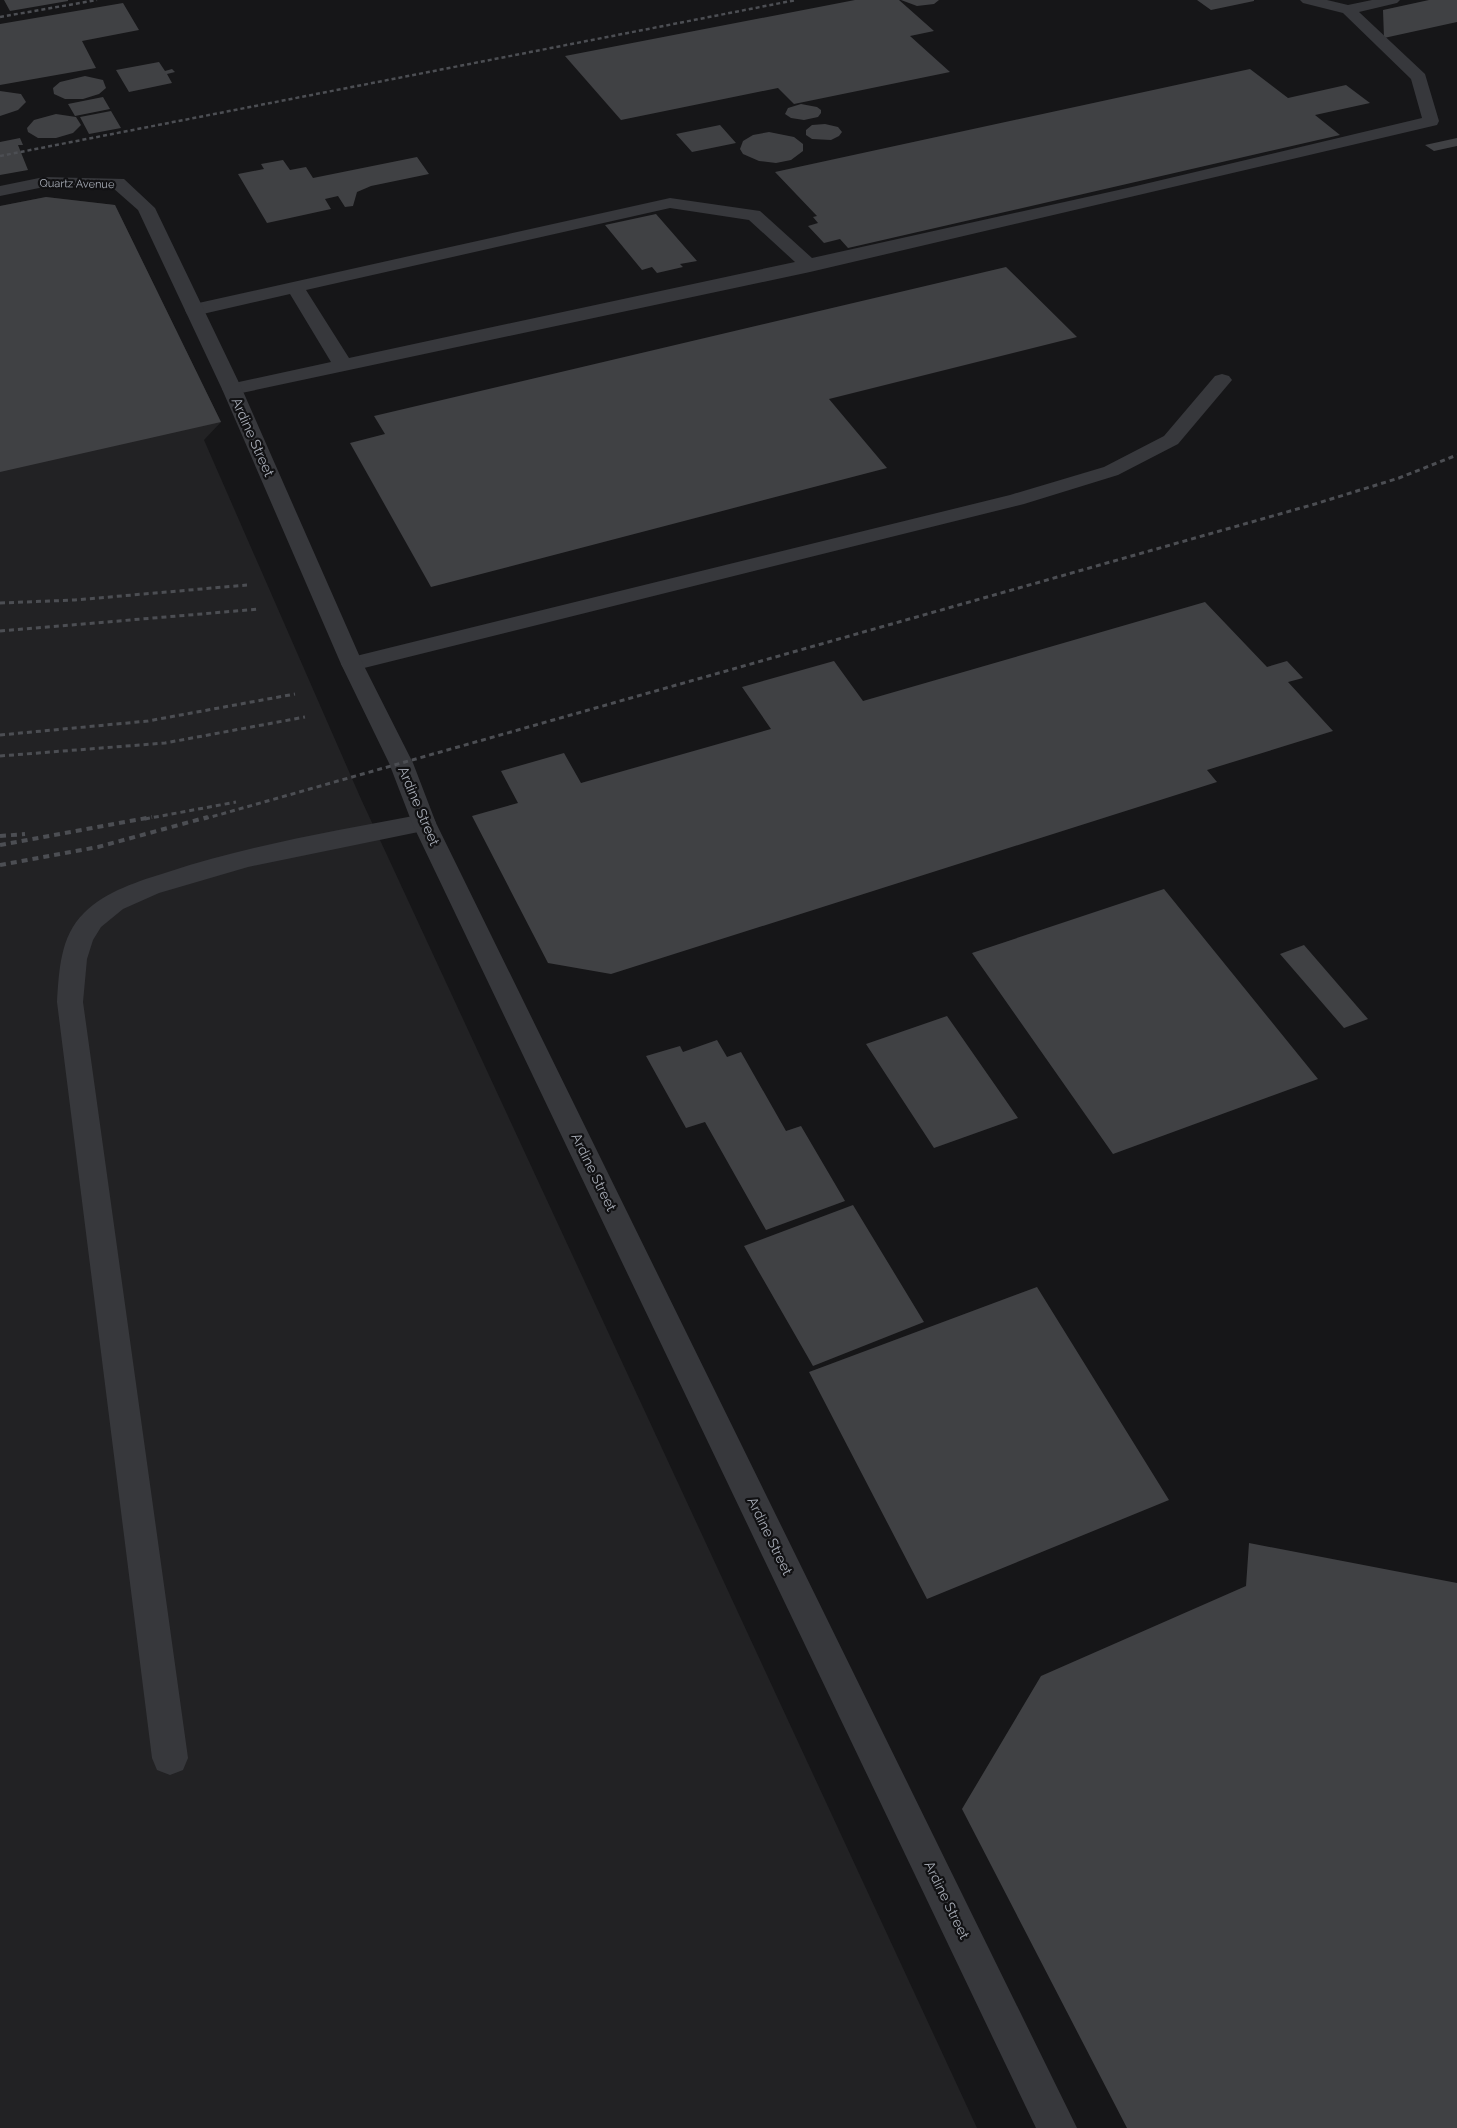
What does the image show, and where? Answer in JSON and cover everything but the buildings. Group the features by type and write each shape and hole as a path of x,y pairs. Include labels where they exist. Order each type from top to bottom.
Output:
{"street":[{"path":"1308,0 1348,10 1392,0"},
{"path":"232,389 810,266 1238,168 1431,121 1419,77 1348,10"},
{"name":"Quartz Avenue","path":"0,190 44,182 118,183 146,208"},
{"path":"194,310 670,203 754,215 810,266"},
{"name":"Ardine Street","path":"146,208 232,389 352,664 400,763 424,823 1058,2128"},
{"path":"295,288 343,365"},
{"path":"352,664 1018,500 1111,471 1171,440 1222,380"},
{"path":"170,1758 70,1002 74,952 93,919 126,895 161,882 283,851 424,823"}],"shaded area":[{"path":"46,197 115,205 221,422 204,440 361,799 977,2128 0,2128 0,206"}],"railway":[{"path":"0,17 97,0"},
{"path":"0,156 796,0"},
{"path":"204,819 1315,504 1399,478 1457,455"},
{"path":"0,603 75,600 247,585"},
{"path":"0,631 260,609"},
{"path":"0,735 148,721 295,694"},
{"path":"0,756 165,743 305,717"},
{"path":"145,819 236,802"},
{"path":"0,845 152,817"},
{"path":"0,865 98,847 208,817"},
{"path":"0,836 25,834"}]}
